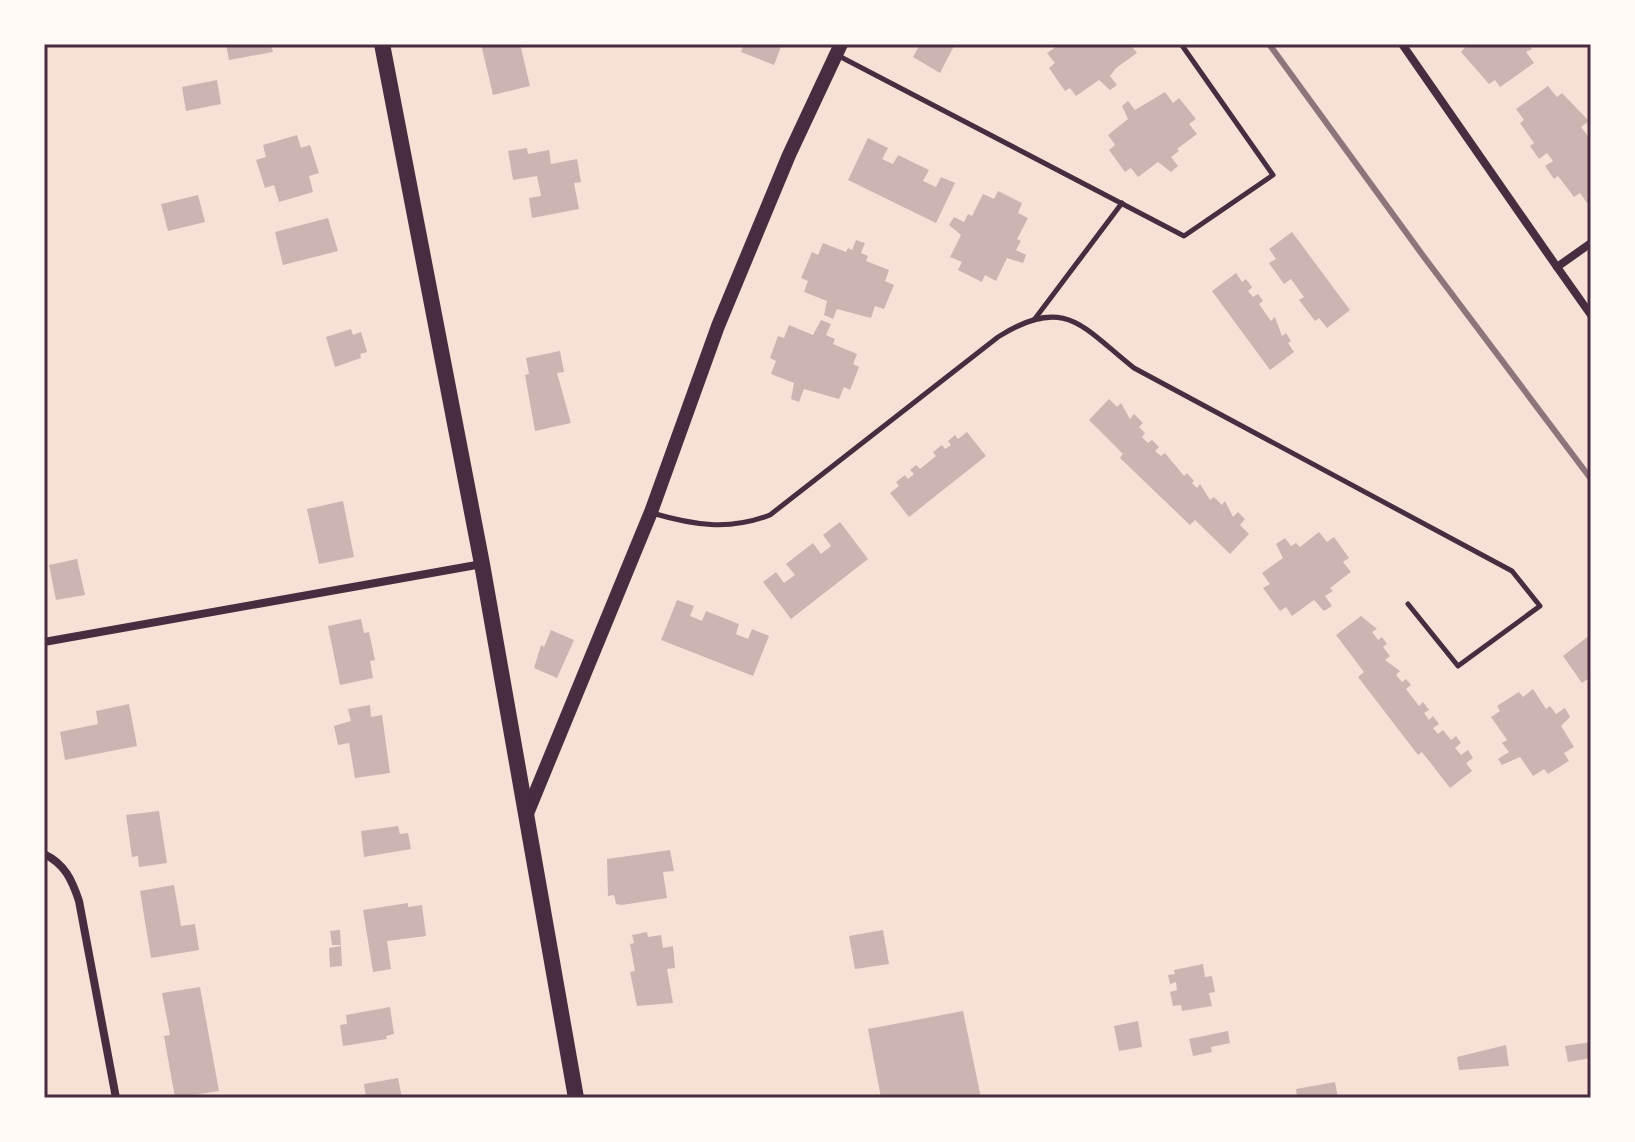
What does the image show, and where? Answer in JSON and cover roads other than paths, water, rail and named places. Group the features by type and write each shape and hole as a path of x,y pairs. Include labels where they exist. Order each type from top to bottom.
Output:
{"main road":[{"path":"382,44 482,564 576,1098"}],"street":[{"path":"1402,44 1591,315"},
{"path":"525,816 651,512 718,326 839,49"},
{"path":"1557,267 1591,243"},
{"path":"44,642 482,564"},
{"path":"44,854 58,861 72,879 79,901 116,1098"}],"lane":[{"path":"839,49 1184,236 1273,175 1181,44"},
{"path":"1034,320 1122,203"},
{"path":"651,512 717,526 752,522 770,515 1014,327 1056,317 1076,321 1098,335 1134,368 1512,571 1540,606 1458,666 1408,604"}],"railway":[{"path":"1269,44 1591,479"}]}
